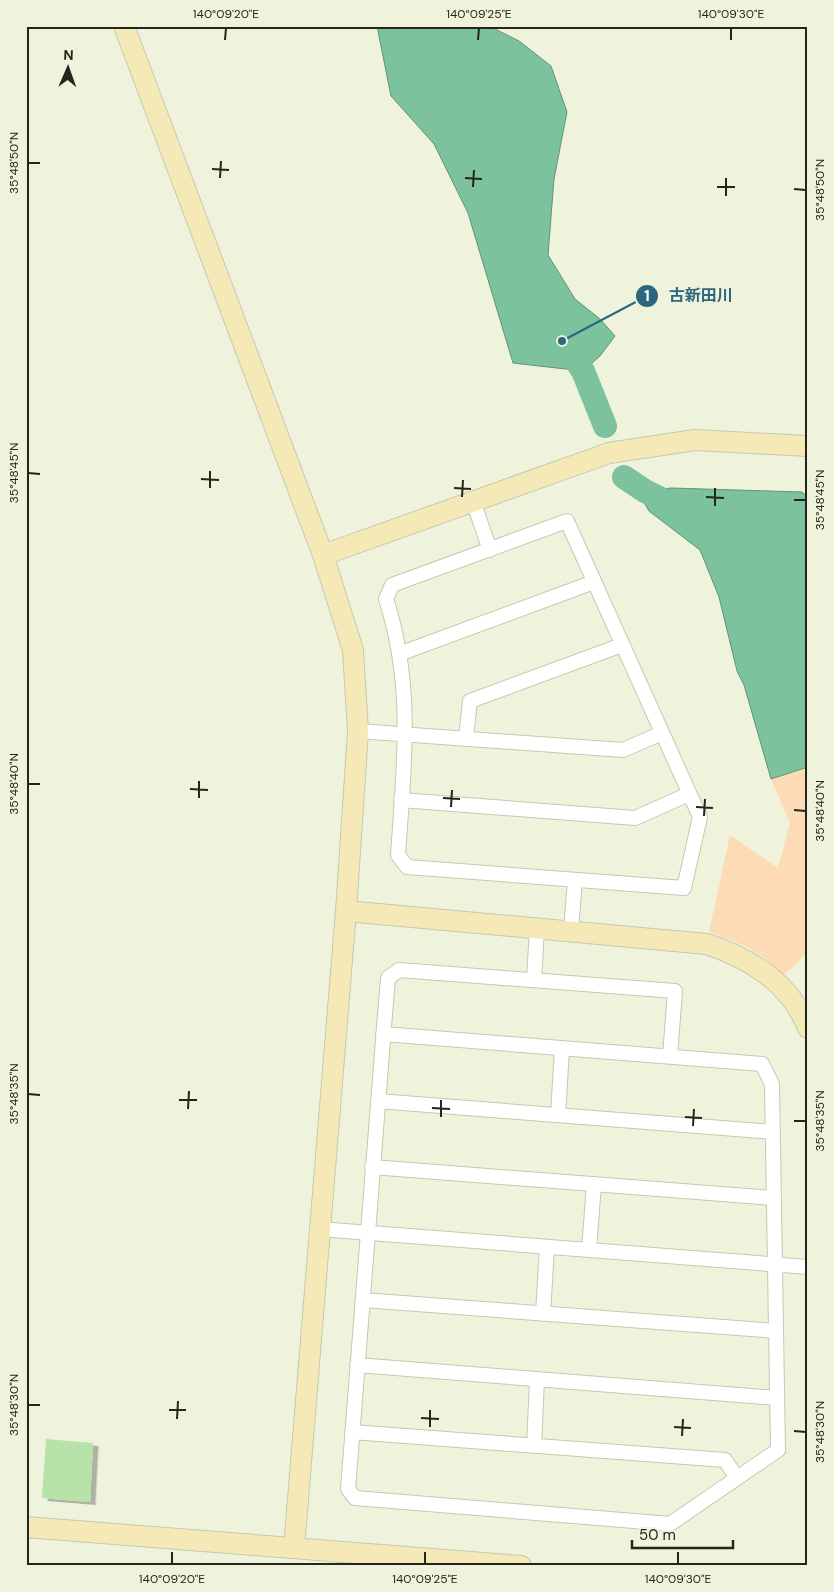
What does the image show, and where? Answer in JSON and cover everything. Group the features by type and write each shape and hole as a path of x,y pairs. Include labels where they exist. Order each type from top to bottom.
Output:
{"street":[{"path":"124,26 323,555 353,650 358,731 346,911 294,1548"},
{"path":"323,555 609,453 695,440 808,446"},
{"path":"473,502 490,550"},
{"path":"567,521 700,817 684,888 407,866 398,855 405,734 405,685 395,629 386,599 392,585 490,550 567,521"},
{"path":"399,654 594,582"},
{"path":"466,738 470,701 622,645"},
{"path":"358,731 623,750 662,733"},
{"path":"402,800 635,818 689,794"},
{"path":"571,930 575,880"},
{"path":"346,911 681,940 708,944 732,952 755,964 774,980 798,1009 808,1028"},
{"path":"534,980 537,928"},
{"path":"383,1034 762,1064 772,1084 778,1450 670,1524 355,1498 348,1489 372,1167 378,1101 383,1034 388,978 399,970 675,991 670,1056"},
{"path":"558,1115 562,1049"},
{"path":"378,1101 773,1132"},
{"path":"372,1167 773,1198"},
{"path":"589,1250 594,1184"},
{"path":"319,1229 808,1267"},
{"path":"543,1314 547,1247"},
{"path":"363,1300 776,1331"},
{"path":"357,1365 777,1398"},
{"path":"534,1446 537,1380"},
{"path":"352,1432 725,1460 737,1478"},
{"path":"26,1527 521,1566"}],"shaded area":[{"path":"377,26 489,26 519,41 551,66 567,112 554,179 548,255 575,299 600,319 615,336 600,356 583,371 513,363 468,213 434,144 391,96"},
{"path":"671,488 802,492 808,497 808,767 771,779 744,685 737,671 719,597 700,550 649,511 642,499 645,491"},
{"path":"808,767 808,952 783,976 759,954 740,944 709,932 730,835 778,868 790,823 771,779"}],"building":[{"path":"46,1439 93,1443 90,1502 42,1498"}],"waterway":[{"path":"565,345 583,371 605,426"},
{"path":"624,477 645,491 675,506"}],"place":[{"name":"古新田川","path":"562,341"}]}
